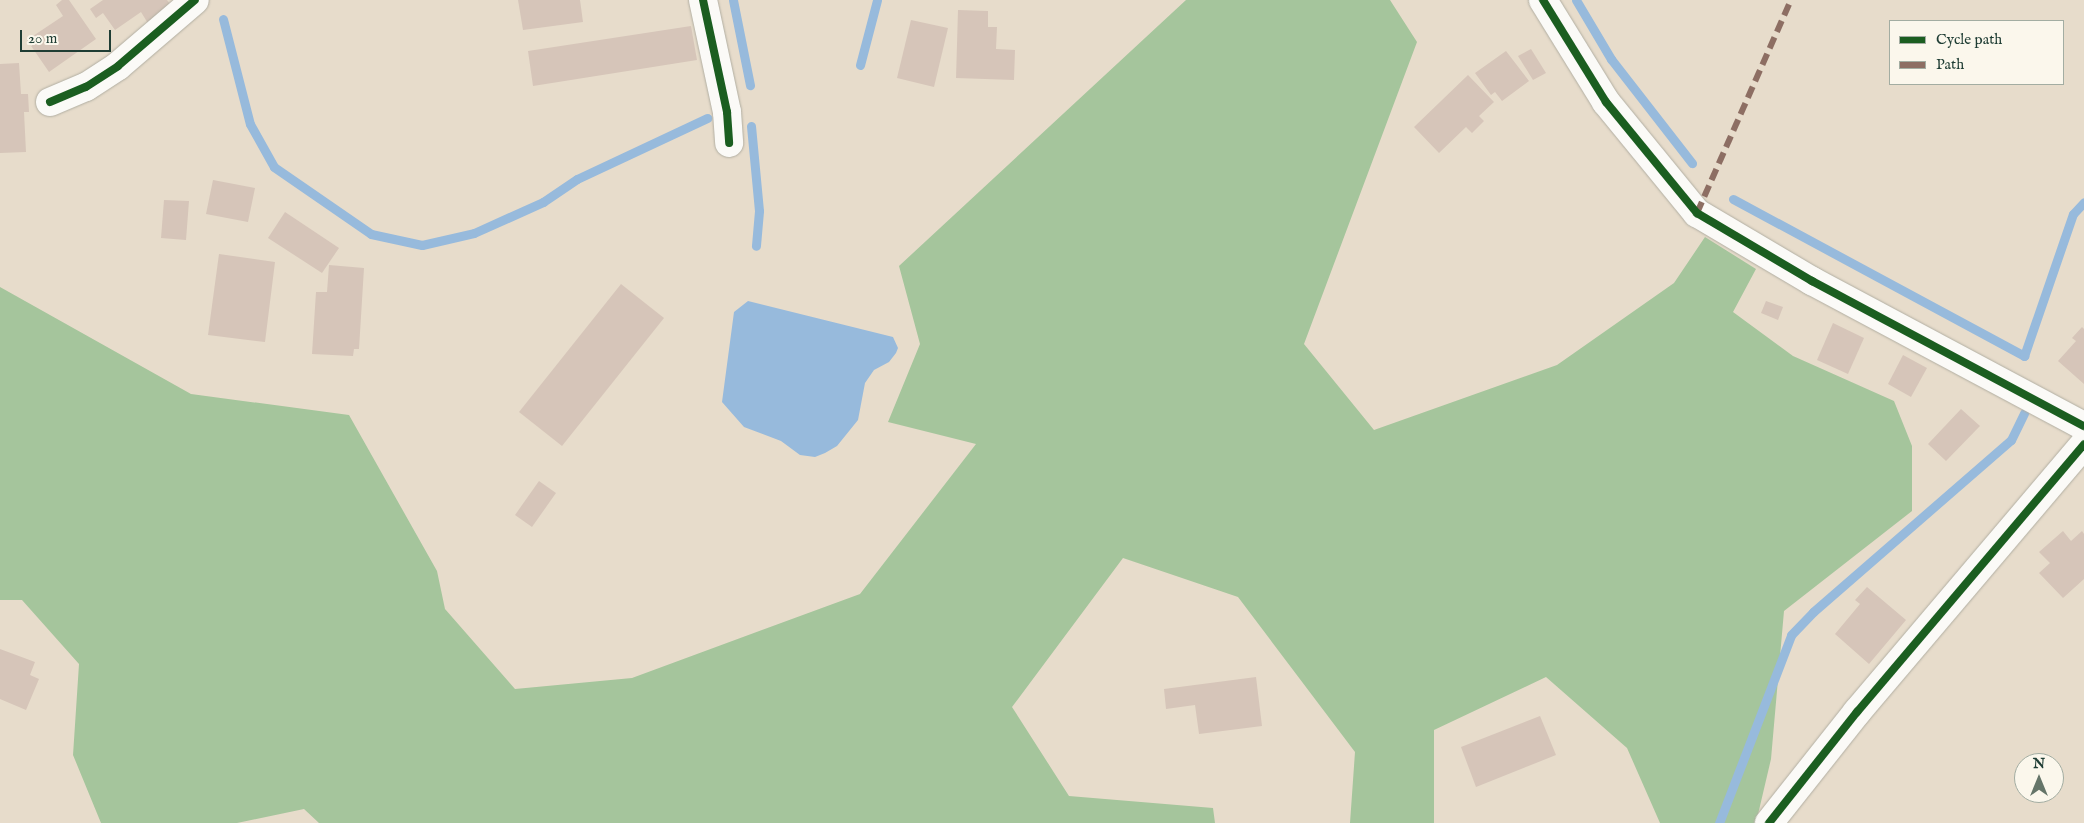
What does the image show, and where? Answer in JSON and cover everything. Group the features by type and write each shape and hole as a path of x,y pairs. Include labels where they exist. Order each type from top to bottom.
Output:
{"street":[{"path":"50,102 86,87 118,66 195,0"},
{"path":"703,0 727,112 729,143"},
{"path":"1543,0 1606,102 1697,213 1812,281 2084,426"},
{"path":"1769,823 1857,712 2084,444"}],"green space":[{"path":"1186,0 1390,0 1417,42 1304,344 1374,430 1557,365 1674,283 1705,237 1756,269 1733,312 1793,356 1894,401 1912,446 1912,511 1784,611 1771,759 1756,823 1660,823 1627,748 1546,677 1434,730 1434,823 1350,823 1355,752 1238,597 1123,558 1012,707 1069,796 1213,808 1215,823 319,823 304,809 237,823 101,823 73,755 79,664 22,600 0,600 0,287 191,394 349,415 437,571 445,609 515,689 632,678 860,594 976,444 888,422 920,344 899,266"}],"water":[{"path":"748,301 893,337 898,348 896,353 889,362 874,370 865,383 858,420 837,446 825,453 815,457 800,455 781,441 744,427 722,402 734,312"}],"building":[{"path":"62,0 69,0 96,39 49,72 27,40 63,16 56,5"},
{"path":"103,0 167,0 173,8 149,25 141,12 115,30 103,13 96,18 90,9"},
{"path":"518,0 580,0 583,22 523,30"},
{"path":"958,10 988,11 988,27 997,27 996,49 1015,50 1014,80 956,78"},
{"path":"911,20 948,28 934,87 897,78"},
{"path":"691,26 697,60 533,86 528,51"},
{"path":"1531,49 1546,73 1533,80 1518,56"},
{"path":"1506,51 1529,81 1502,101 1495,92 1491,95 1475,73"},
{"path":"19,63 21,94 28,94 29,112 24,112 26,152 0,153 0,64"},
{"path":"1468,75 1494,102 1479,116 1484,121 1472,133 1466,127 1439,153 1414,127"},
{"path":"213,180 255,188 248,222 206,214"},
{"path":"164,200 189,201 186,240 161,238"},
{"path":"285,212 339,248 322,273 268,238"},
{"path":"219,254 275,262 265,342 208,335"},
{"path":"329,265 364,268 359,349 354,349 353,356 312,354 316,292 327,292"},
{"path":"621,284 664,318 562,446 519,412"},
{"path":"1766,301 1783,307 1778,320 1761,313"},
{"path":"1833,323 1864,338 1848,374 1817,360"},
{"path":"2082,327 2084,329 2084,384 2058,361 2076,341 2072,338"},
{"path":"1903,355 1927,368 1911,397 1888,384"},
{"path":"1961,409 1980,426 1946,461 1928,444"},
{"path":"539,481 556,493 532,527 515,515"},
{"path":"2063,531 2071,541 2082,531 2084,534 2084,579 2063,598 2039,573 2050,563 2039,552"},
{"path":"1867,587 1906,620 1869,664 1835,634 1860,604 1855,600"},
{"path":"0,649 35,662 30,675 39,679 26,710 0,699"},
{"path":"1256,677 1262,726 1199,734 1195,705 1166,709 1164,689"},
{"path":"1540,716 1556,755 1476,787 1461,747"}],"waterway":[{"path":"733,0 750,85"},
{"path":"860,65 877,0"},
{"path":"1576,0 1611,59 1692,163"},
{"path":"223,19 250,124 274,167 371,234 422,245 474,233 543,202 577,179 707,118"},
{"path":"751,126 759,211 756,246"},
{"path":"1733,199 2024,356 2073,214 2084,202"},
{"path":"1719,823 1791,635 1813,612 2011,440 2024,413"}],"marked path":[{"path":"1697,213 1791,0"}],"cycle path":[{"path":"50,102 86,87 118,66 195,0"},
{"path":"703,0 727,112 729,143"},
{"path":"1543,0 1606,102 1697,213 1812,281 2084,426"},
{"path":"1769,823 1857,712 2084,444"}]}
